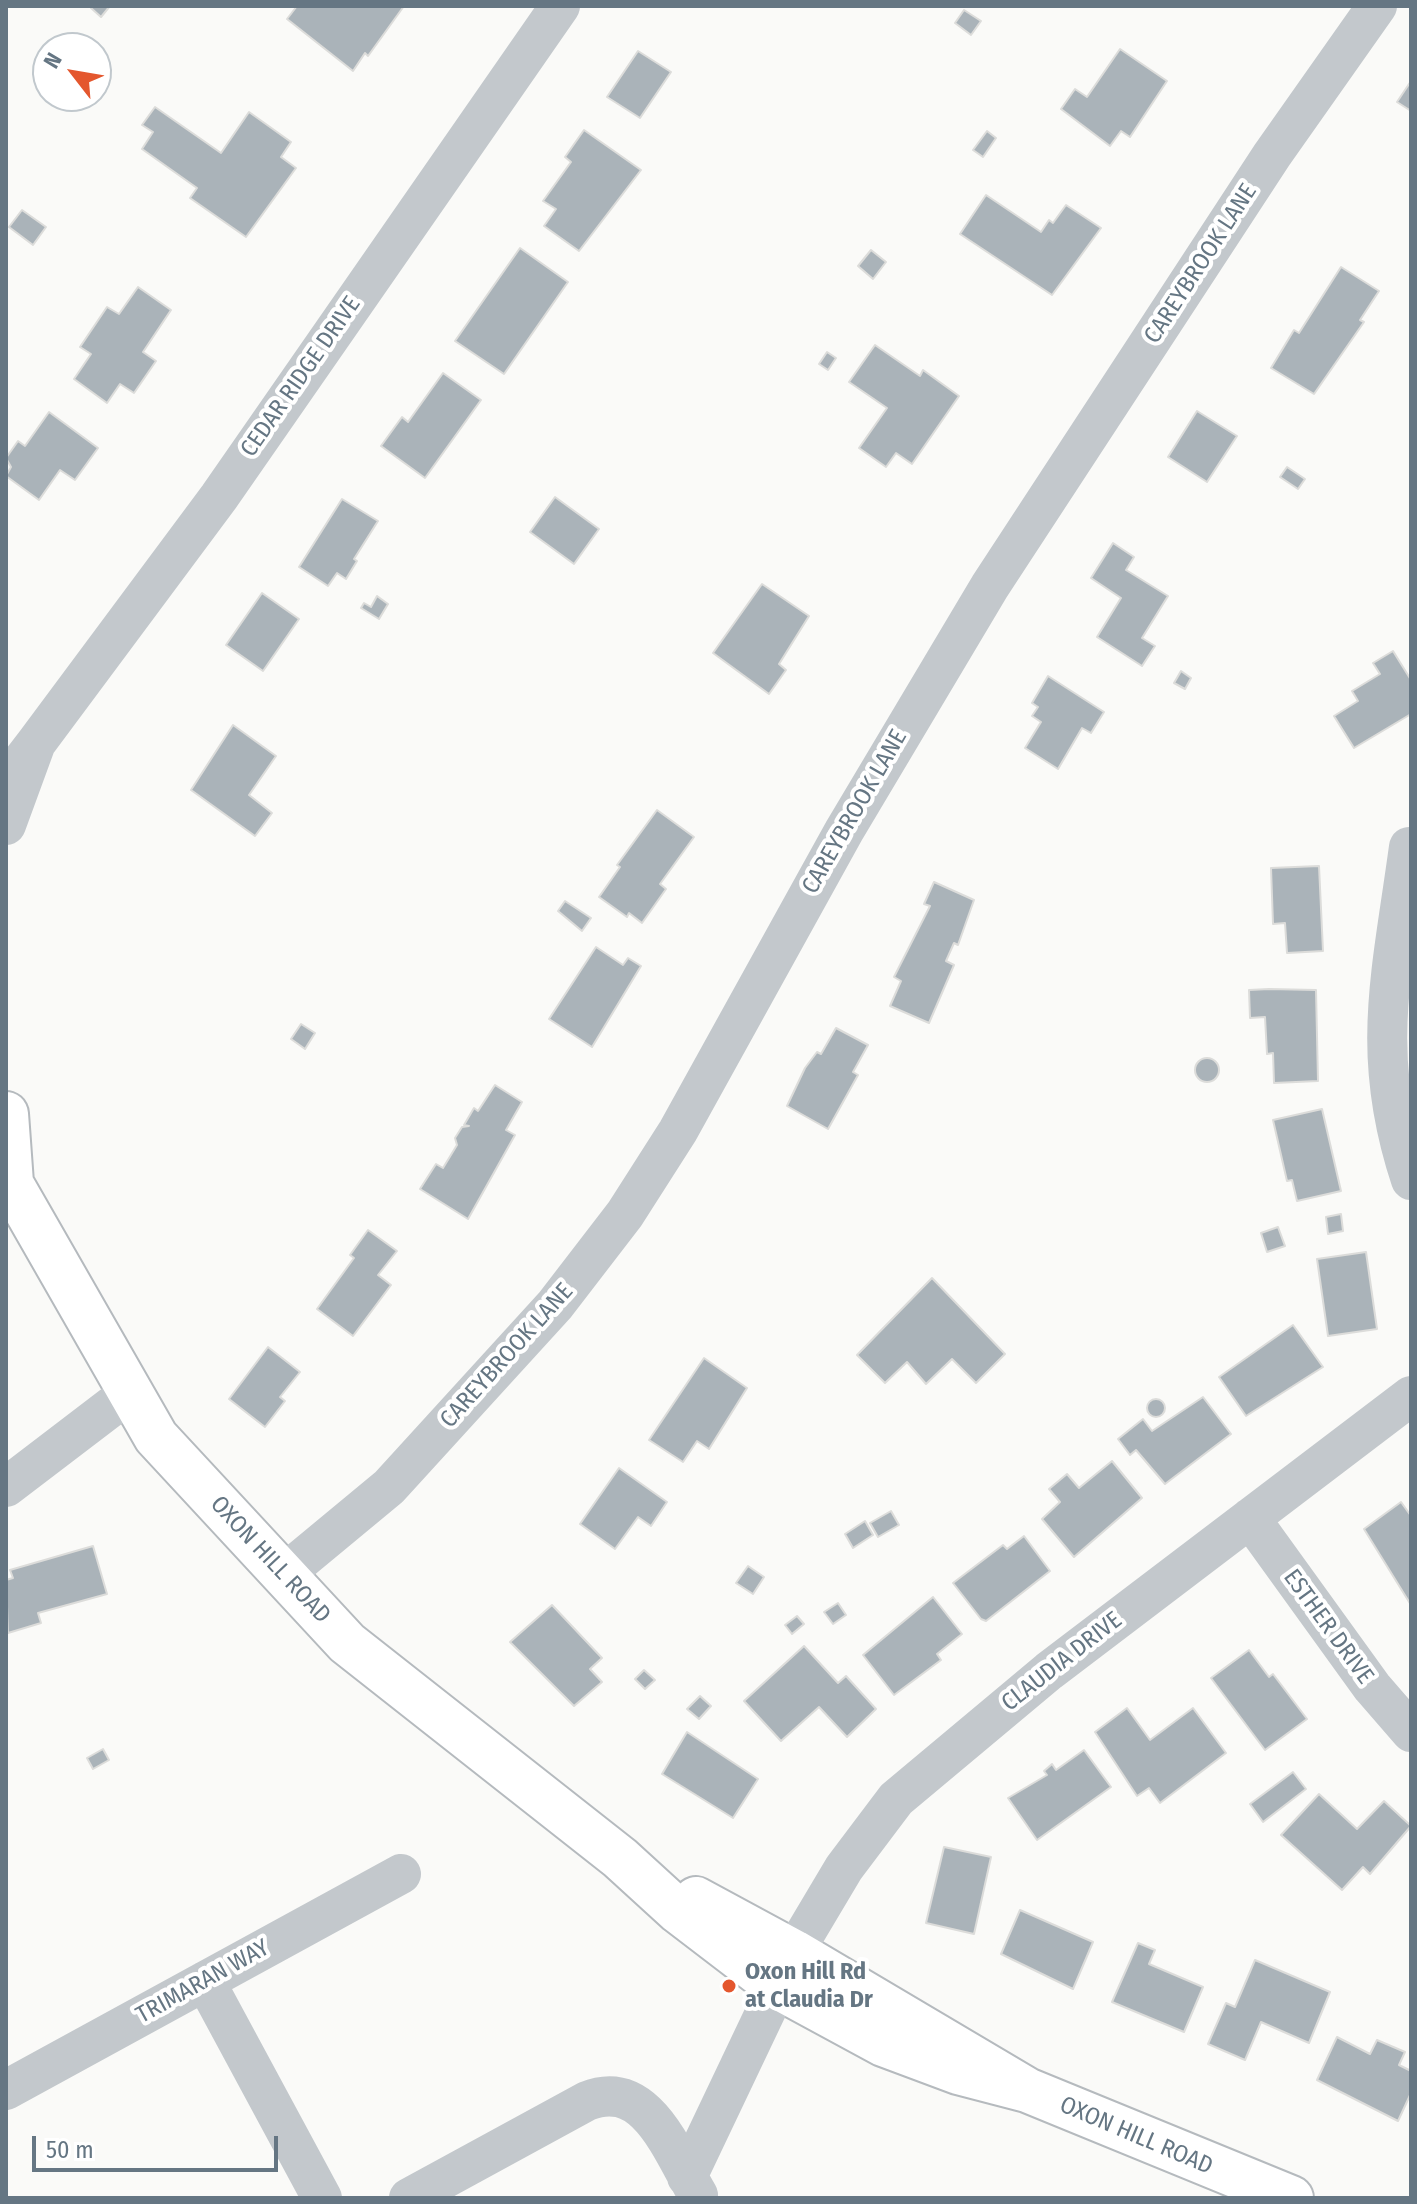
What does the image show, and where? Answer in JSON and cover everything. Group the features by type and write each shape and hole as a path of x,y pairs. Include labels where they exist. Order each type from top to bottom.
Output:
{"main road":[{"name":"OXON HILL ROAD","path":"6,1114 8,1179 128,1394 156,1437 347,1643 620,1858 678,1911 785,1969 883,2044 958,2072 1027,2090 1291,2198"}],"street":[{"name":"CEDAR RIDGE DRIVE","path":"6,782 219,497 560,6"},
{"name":"CAREYBROOK LANE","path":"284,1574 389,1487 555,1305 625,1214 678,1131 859,804 990,586 1272,155 1377,6"},
{"name":"CEDAR RIDGE DRIVE","path":"6,825 36,743"},
{"path":"1409,847 1390,974 1385,1062 1396,1132 1411,1180"},
{"path":"6,1487 128,1394"},
{"name":"CLAUDIA DRIVE","path":"694,2188 785,1969 844,1868 896,1799 1049,1671 1411,1396"},
{"name":"ESTHER DRIVE","path":"1250,1518 1363,1675 1411,1732"},
{"name":"TRIMARAN WAY","path":"6,2090 401,1874"},
{"path":"205,1981 322,2198"},
{"path":"409,2198 587,2101 613,2095 636,2102 648,2113 694,2188"}],"building":[{"path":"92,6 110,6 101,17"},
{"path":"297,6 404,6 368,56 365,53 353,71 287,19"},
{"path":"964,10 981,21 971,35 955,23"},
{"path":"1120,49 1167,81 1130,137 1121,131 1110,146 1061,109 1075,89 1087,97"},
{"path":"638,51 671,72 640,118 607,97"},
{"path":"1411,81 1411,111 1397,102"},
{"path":"155,107 221,153 249,112 291,142 281,157 296,168 246,237 190,198 197,188 142,149 153,132 142,125"},
{"path":"584,130 641,170 579,251 544,226 556,209 543,201 571,162 565,157"},
{"path":"987,131 996,138 983,157 973,150"},
{"path":"986,195 1041,232 1049,220 1053,223 1066,205 1101,228 1052,295 960,234"},
{"path":"22,210 46,227 33,245 9,227"},
{"path":"520,248 568,282 504,374 455,341"},
{"path":"871,250 886,262 873,279 858,266"},
{"path":"1341,267 1379,291 1360,320 1364,322 1314,394 1271,368 1294,330 1299,333"},
{"path":"138,287 171,310 143,352 156,361 134,393 120,384 107,403 74,379 91,354 80,347 107,307 119,314"},
{"path":"875,345 920,376 923,370 959,396 912,464 896,453 886,467 859,448 887,408 849,382"},
{"path":"827,352 836,358 828,370 819,364"},
{"path":"443,373 481,400 425,478 381,446 402,417 408,422"},
{"path":"1197,411 1237,436 1207,482 1168,457"},
{"path":"49,412 98,448 75,480 60,470 39,500 6,476 11,467 6,458 18,441 25,446"},
{"path":"1287,467 1305,479 1298,489 1280,477"},
{"path":"555,497 599,529 574,564 530,532"},
{"path":"342,499 378,521 354,559 357,561 346,579 337,573 328,586 299,567"},
{"path":"1113,543 1134,557 1126,570 1168,596 1142,638 1155,646 1142,666 1097,637 1121,598 1091,578"},
{"path":"762,584 809,616 779,664 786,670 769,694 713,653"},
{"path":"262,593 299,619 263,671 226,645"},
{"path":"377,596 388,604 379,619 361,608 364,603 371,607"},
{"path":"1393,651 1411,680 1411,714 1354,748 1334,716 1358,701 1352,691 1380,674 1373,663"},
{"path":"1181,671 1191,678 1185,689 1174,683"},
{"path":"1048,676 1104,712 1091,733 1082,728 1058,769 1025,748 1041,722 1032,716 1038,707 1032,703"},
{"path":"233,725 276,756 249,795 272,813 255,836 191,790"},
{"path":"657,810 694,837 660,884 666,889 642,923 629,913 627,917 599,897 620,867 617,865"},
{"path":"1319,866 1323,951 1287,953 1285,923 1273,924 1271,868"},
{"path":"934,882 974,900 958,945 954,943 946,961 954,965 929,1023 890,1006 901,981 894,977 930,906 924,904"},
{"path":"565,901 591,918 582,931 558,911"},
{"path":"596,947 623,965 628,958 641,966 592,1047 549,1019"},
{"path":"1249,990 1316,990 1318,1081 1274,1083 1273,1053 1267,1054 1265,1017 1250,1018"},
{"path":"301,1024 315,1033 305,1049 291,1039"},
{"path":"836,1028 868,1045 853,1072 858,1075 828,1129 787,1106 805,1068 817,1052 821,1054"},
{"path":"1202,1058 1212,1058 1219,1065 1219,1075 1212,1082 1202,1082 1195,1075 1195,1065"},
{"path":"495,1085 522,1102 506,1130 515,1135 468,1219 420,1189 436,1164 443,1168 457,1145 455,1138 462,1127 469,1126 464,1125 474,1108 478,1111"},
{"path":"1322,1109 1341,1191 1297,1201 1292,1180 1287,1181 1273,1120"},
{"path":"1341,1214 1343,1231 1328,1234 1326,1217"},
{"path":"1278,1227 1285,1246 1267,1252 1261,1233"},
{"path":"368,1230 397,1251 378,1275 391,1285 353,1336 317,1309 354,1258 350,1255"},
{"path":"1366,1252 1377,1329 1328,1336 1317,1259"},
{"path":"932,1278 1005,1354 976,1383 952,1359 926,1384 907,1362 885,1383 857,1355"},
{"path":"1293,1325 1323,1367 1246,1416 1219,1377"},
{"path":"268,1347 300,1372 280,1397 285,1401 265,1427 229,1399"},
{"path":"704,1358 747,1388 709,1449 697,1441 683,1462 649,1440"},
{"path":"1203,1397 1231,1434 1165,1484 1136,1450 1130,1455 1118,1439 1143,1419 1152,1431"},
{"path":"1156,1399 1165,1408 1156,1417 1147,1408"},
{"path":"1112,1461 1142,1498 1074,1557 1042,1519 1060,1502 1049,1489 1067,1474 1079,1488"},
{"path":"619,1468 667,1502 651,1526 638,1517 615,1549 580,1524"},
{"path":"1401,1502 1411,1516 1411,1605 1364,1529"},
{"path":"891,1511 899,1525 878,1537 870,1523"},
{"path":"865,1521 873,1535 853,1548 845,1534"},
{"path":"1024,1536 1050,1571 986,1621 981,1619 953,1583 1003,1545 1007,1549"},
{"path":"93,1546 107,1594 38,1613 41,1623 8,1633 6,1580 13,1578 10,1570"},
{"path":"748,1566 764,1577 753,1594 736,1583"},
{"path":"933,1597 962,1634 937,1654 941,1660 894,1695 863,1655"},
{"path":"838,1603 846,1615 833,1624 824,1612"},
{"path":"552,1605 602,1658 590,1669 602,1682 574,1706 510,1642"},
{"path":"797,1616 804,1624 792,1634 785,1625"},
{"path":"804,1646 838,1683 846,1676 876,1709 847,1737 819,1707 781,1741 744,1701"},
{"path":"1249,1650 1269,1677 1273,1674 1307,1719 1265,1750 1211,1678"},
{"path":"644,1670 655,1680 645,1689 635,1679"},
{"path":"700,1696 711,1706 699,1719 687,1709"},
{"path":"1127,1708 1150,1740 1193,1708 1226,1753 1160,1803 1149,1788 1137,1796 1095,1732"},
{"path":"687,1732 758,1779 733,1818 662,1774"},
{"path":"103,1749 109,1760 93,1769 87,1758"},
{"path":"1084,1750 1111,1787 1037,1840 1008,1798 1047,1775 1044,1771 1052,1764 1056,1770"},
{"path":"1293,1772 1306,1789 1263,1822 1250,1804"},
{"path":"1319,1794 1357,1829 1384,1801 1411,1826 1370,1874 1363,1867 1342,1890 1281,1835"},
{"path":"944,1847 991,1857 974,1934 926,1923"},
{"path":"1020,1910 1093,1942 1073,1989 1001,1954"},
{"path":"1138,1943 1155,1950 1149,1964 1203,1987 1184,2032 1112,2002"},
{"path":"1255,1960 1330,1992 1309,2043 1261,2022 1245,2060 1208,2044 1226,2003 1235,2007"},
{"path":"1337,2037 1370,2054 1377,2040 1405,2052 1399,2065 1411,2071 1411,2093 1398,2121 1317,2080"}],"place":[{"name":"Oxon Hill Rd at Claudia Dr","path":"729,1986"}]}
